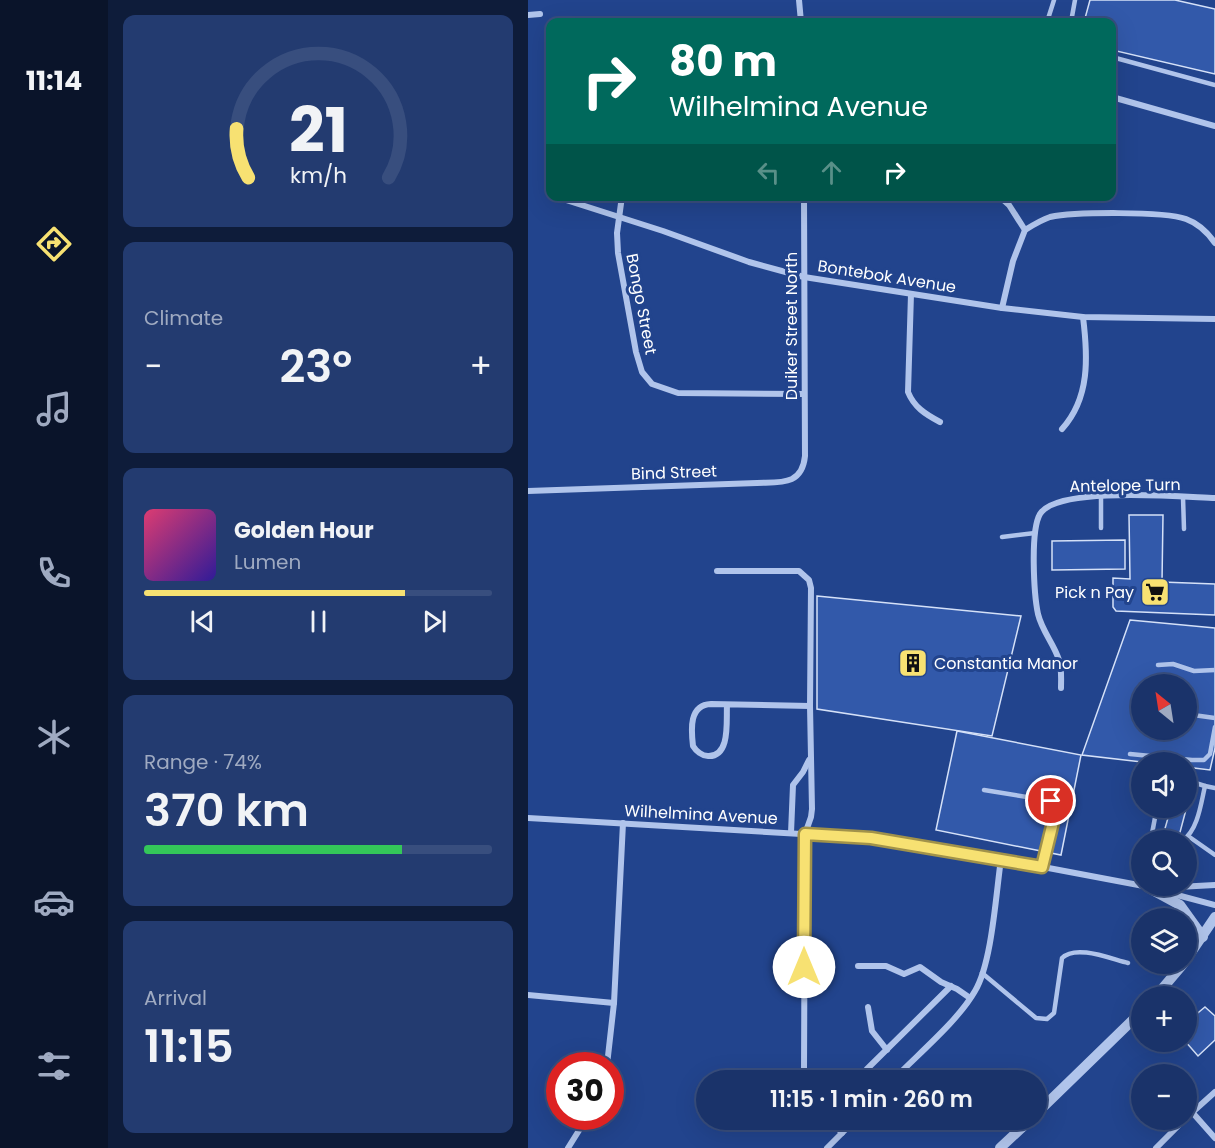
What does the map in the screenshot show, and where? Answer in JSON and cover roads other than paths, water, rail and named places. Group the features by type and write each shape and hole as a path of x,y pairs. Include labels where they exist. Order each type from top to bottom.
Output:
{"street":[{"path":"799,0 801,18"},
{"path":"528,15 540,14"},
{"path":"1116,98 1215,126"},
{"name":"Bontebok Avenue","path":"569,201 749,262 804,277 1002,308 1083,317 1215,319"},
{"name":"Bongo Street","path":"622,201 617,233 626,304 642,372 652,384 678,393 804,394"},
{"name":"Duiker Street North","path":"804,201 805,456"},
{"path":"1005,201 1025,230"},
{"path":"1002,308 1012,261 1025,230 1050,218 1078,214 1161,215 1189,220 1215,241"},
{"path":"911,294 908,392 912,402 940,422"},
{"path":"1062,429 1072,418 1085,384 1086,342 1083,317"},
{"name":"Bind Street","path":"528,491 788,481 800,473 805,456"},
{"name":"Antelope Turn","path":"1061,688 1059,661 1042,627 1037,606 1035,533 1040,515 1053,503 1071,498 1101,496 1215,498"},
{"path":"717,571 799,571 808,580 811,588 812,814 805,834 804,1070"},
{"path":"727,705 725,746 717,754 708,756 702,754 693,746 693,717 697,710 705,705 727,705 810,706"},
{"path":"791,833 793,785 803,772 810,757"},
{"name":"Wilhelmina Avenue","path":"528,818 871,838 1001,859 1131,884"},
{"path":"608,1052 614,1003 623,823"},
{"path":"903,1070 977,989 991,928 1001,859"},
{"name":"Wilhelmina Avenue","path":"1197,886 1215,885"},
{"path":"1164,896 1180,905 1203,938"},
{"name":"Wilhelmina Avenue","path":"1177,896 1215,905"},
{"path":"1197,946 1215,917"},
{"path":"858,966 886,966 904,974 920,967 970,998"},
{"path":"1164,986 1174,974"},
{"path":"867,1069 951,986"},
{"path":"528,995 614,1003"},
{"path":"868,1007 872,1031 887,1050"},
{"path":"1047,1103 1131,1022"},
{"path":"1197,1108 1215,1092"},
{"path":"1197,1118 1215,1138"},
{"path":"568,1148 579,1130"},
{"path":"839,1130 842,1133"},
{"path":"827,1148 845,1130"},
{"path":"1000,1148 1019,1130"},
{"path":"1156,1148 1174,1130"}],"lane":[{"path":"1048,18 1054,0"},
{"path":"1072,18 1075,0"},
{"path":"1116,58 1215,85"},
{"path":"1101,496 1101,528"},
{"path":"1183,497 1184,529"},
{"path":"1002,537 1035,533"},
{"path":"1158,665 1173,664 1194,671 1215,669"},
{"path":"1197,716 1215,718"},
{"path":"1130,754 1204,760 1210,754 1215,727"},
{"path":"1197,784 1215,788"},
{"path":"1190,830 1201,803 1204,786"},
{"path":"984,790 1051,801 1054,804 1056,810 1042,867"},
{"path":"1197,842 1215,855"},
{"path":"982,973 1036,1018 1047,1019 1054,1013 1062,958 1066,954 1072,951 1084,952 1128,963"}],"place":[{"name":"Pick n Pay","path":"1155,592"},
{"name":"Constantia Manor","path":"913,663"}]}
